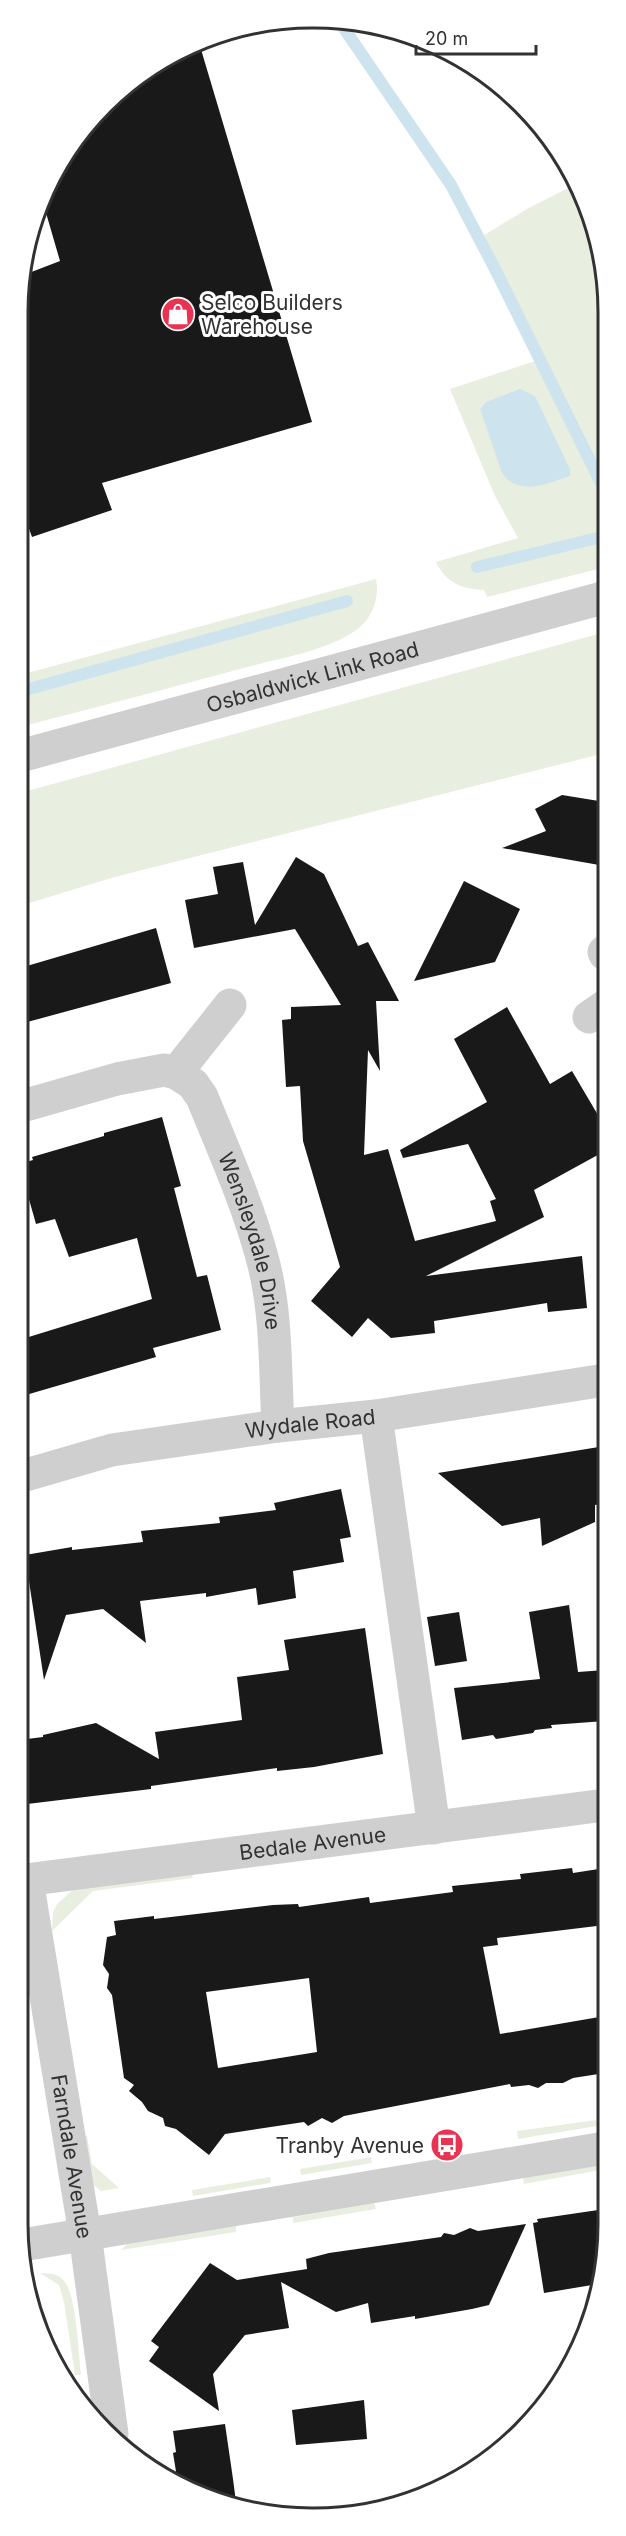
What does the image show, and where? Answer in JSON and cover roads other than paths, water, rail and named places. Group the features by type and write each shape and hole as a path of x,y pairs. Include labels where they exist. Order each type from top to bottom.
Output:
{"street":[{"name":"Osbaldwick Link Road","path":"28,754 598,599"},
{"path":"28,1105 146,1072 164,1070 176,1073 230,1005"},
{"name":"Wensleydale Drive","path":"176,1073 193,1084 202,1097 245,1203 263,1263 272,1314 278,1426"},
{"name":"Wydale Road","path":"28,1474 112,1450 278,1426 376,1416 598,1381"},
{"path":"376,1416 434,1828"},
{"name":"Bedale Avenue","path":"28,1879 598,1806"},
{"name":"Farndale Avenue","path":"28,1909 85,2234 110,2422"},
{"path":"29,2244 598,2149"}],"water":[{"path":"520,389 535,396 570,469 570,476 543,485 524,487 516,485 502,473 480,409 486,402"}],"waterway":[{"path":"345,30 451,185 598,477"},
{"path":"477,567 598,538"},
{"path":"29,689 347,601"}],"place":[{"name":"Selco Builders Warehouse","path":"178,314"},
{"name":"Tranby Avenue","path":"447,2145"}]}
